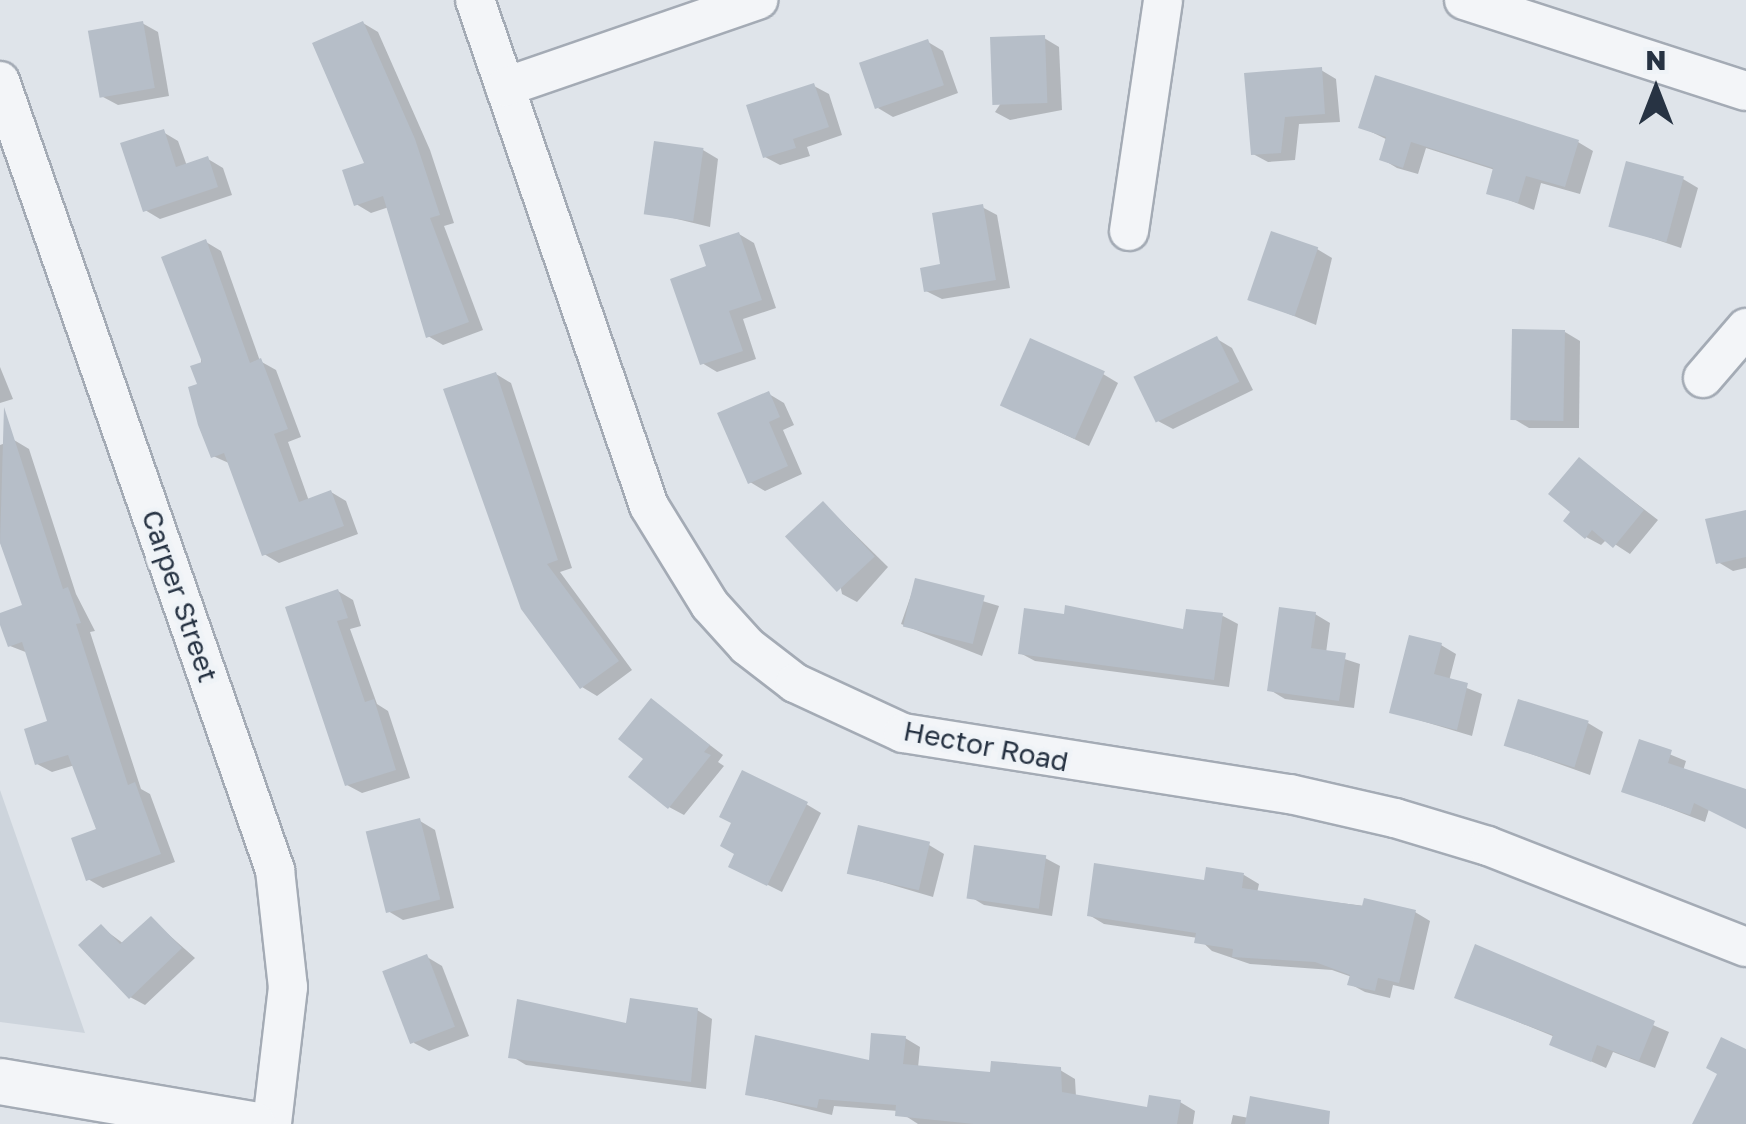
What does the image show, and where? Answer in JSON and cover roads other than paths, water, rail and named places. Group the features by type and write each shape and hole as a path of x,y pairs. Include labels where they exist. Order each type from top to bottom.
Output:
{"street":[{"name":"Hector Road","path":"476,0 649,506 710,606 747,646 795,683 848,712 932,740 1290,794 1395,818 1488,846 1746,947"},
{"path":"505,87 758,0"},
{"path":"1129,231 1163,0"},
{"path":"1464,0 1746,90"},
{"name":"Carper Street","path":"0,81 275,870 288,987 272,1124"},
{"path":"1704,378 1746,328"},
{"path":"0,1080 252,1124"}]}
